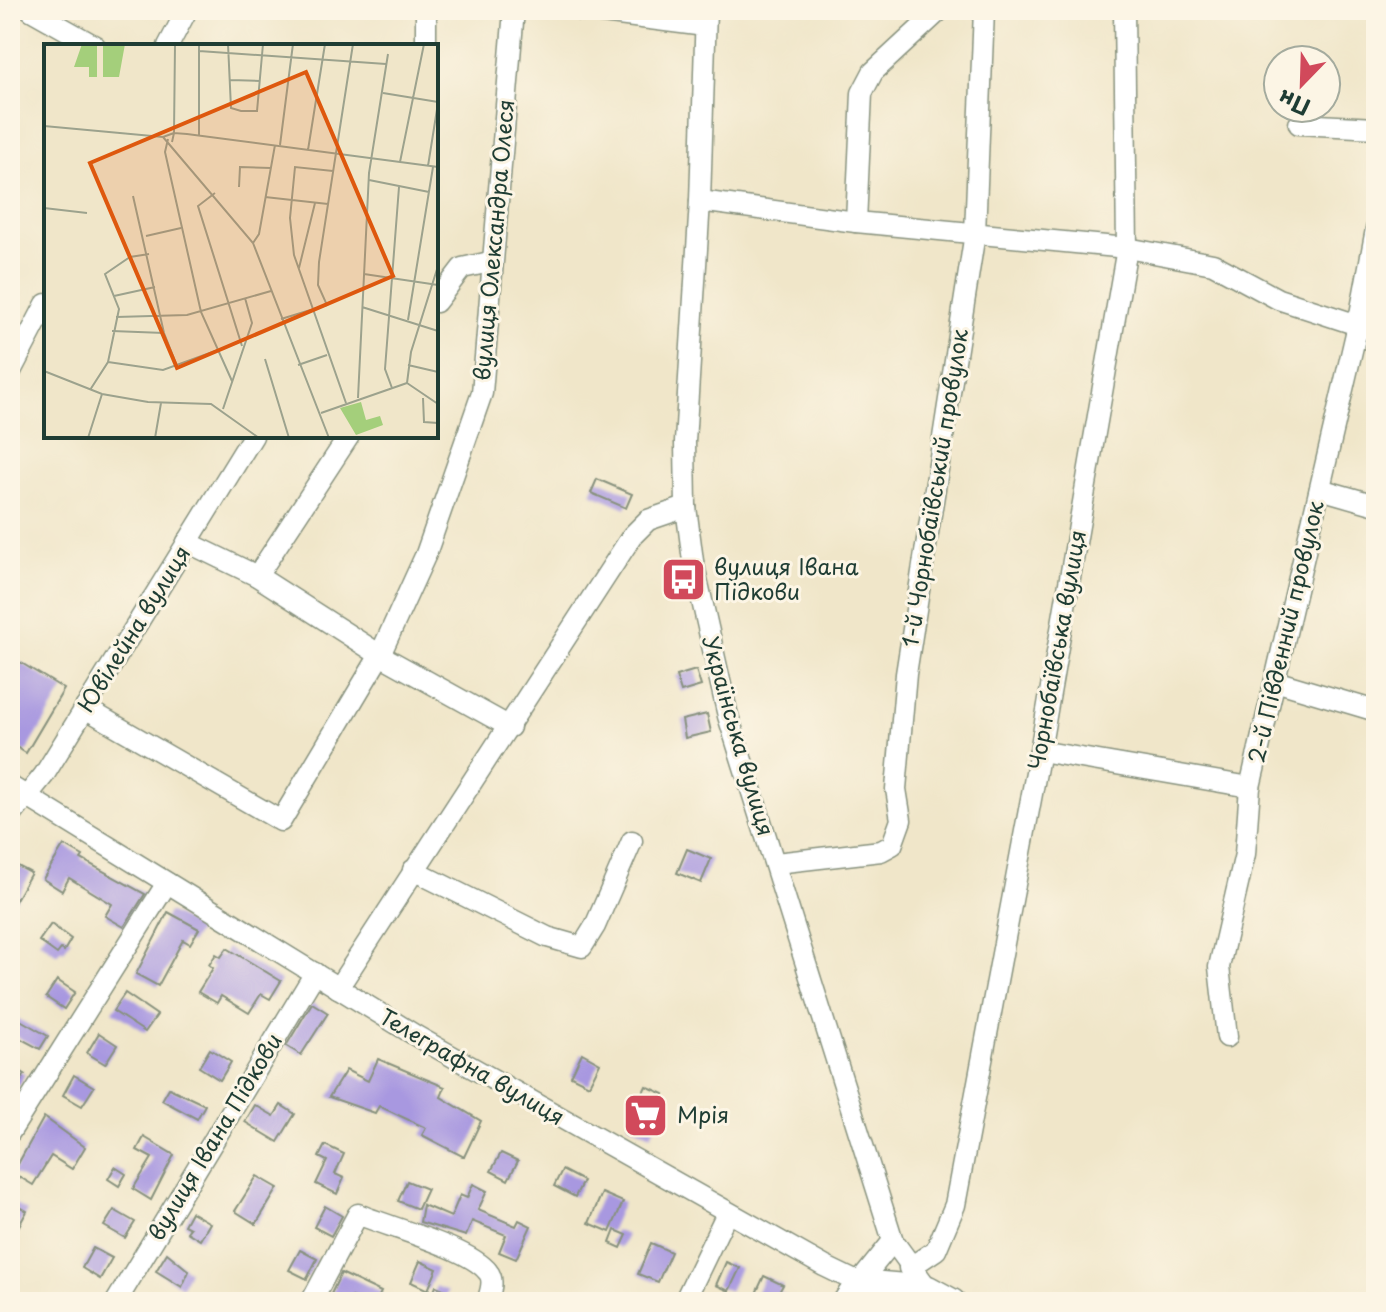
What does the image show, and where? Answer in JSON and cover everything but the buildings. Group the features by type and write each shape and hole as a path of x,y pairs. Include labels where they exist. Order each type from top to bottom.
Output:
{"main road":[{"name":"Телеграфна вулиця","path":"852,1292 928,1289 952,1302"}],"street":[{"path":"31,10 91,44"},
{"path":"169,44 187,10"},
{"path":"426,10 426,44"},
{"name":"вулиця Олександра Олеся","path":"85,708 281,821 380,655 426,554 482,393 488,346 490,262 514,10"},
{"path":"579,10 706,18"},
{"path":"856,222 862,93 873,72 940,10"},
{"name":"1-й Чорнобаївський провулок","path":"776,863 881,851 892,845 898,833 901,820 896,789 906,674 975,233 984,10"},
{"name":"Чорнобаївська вулиця","path":"909,1268 936,1250 945,1236 955,1205 1040,751 1127,248 1124,10"},
{"name":"Українська вулиця","path":"706,18 700,201 685,442 686,507 708,637 728,716 893,1241 909,1268 928,1289"},
{"path":"1299,124 1376,128"},
{"path":"700,201 856,222 1127,248 1213,264 1278,299 1367,328"},
{"name":"2-й Південний провулок","path":"1227,1037 1219,967 1245,854 1250,787 1320,489 1367,328 1376,229"},
{"path":"438,299 462,268 490,262"},
{"path":"10,373 44,308"},
{"name":"Ювілейна вулиця","path":"10,817 19,791 85,708 252,438"},
{"path":"257,576 348,438"},
{"path":"1320,489 1376,505"},
{"path":"338,988 632,536 648,520 686,507"},
{"path":"187,542 257,576 380,655 510,727"},
{"path":"1275,681 1376,711"},
{"path":"1040,751 1250,787"},
{"name":"Телеграфна вулиця","path":"19,791 338,988 727,1213 852,1292"},
{"path":"413,870 558,941 582,947 595,926 632,841"},
{"path":"10,1132 167,883"},
{"name":"вулиця Івана Підкови","path":"116,1302 315,973"},
{"path":"684,1302 727,1213"},
{"path":"311,1302 358,1214 419,1236 480,1265 489,1272 492,1281 487,1302"},
{"path":"852,1292 893,1241"}],"place":[{"name":"вулиця Івана Підкови","path":"683,580"},
{"name":"Мрія","path":"646,1115"}]}
